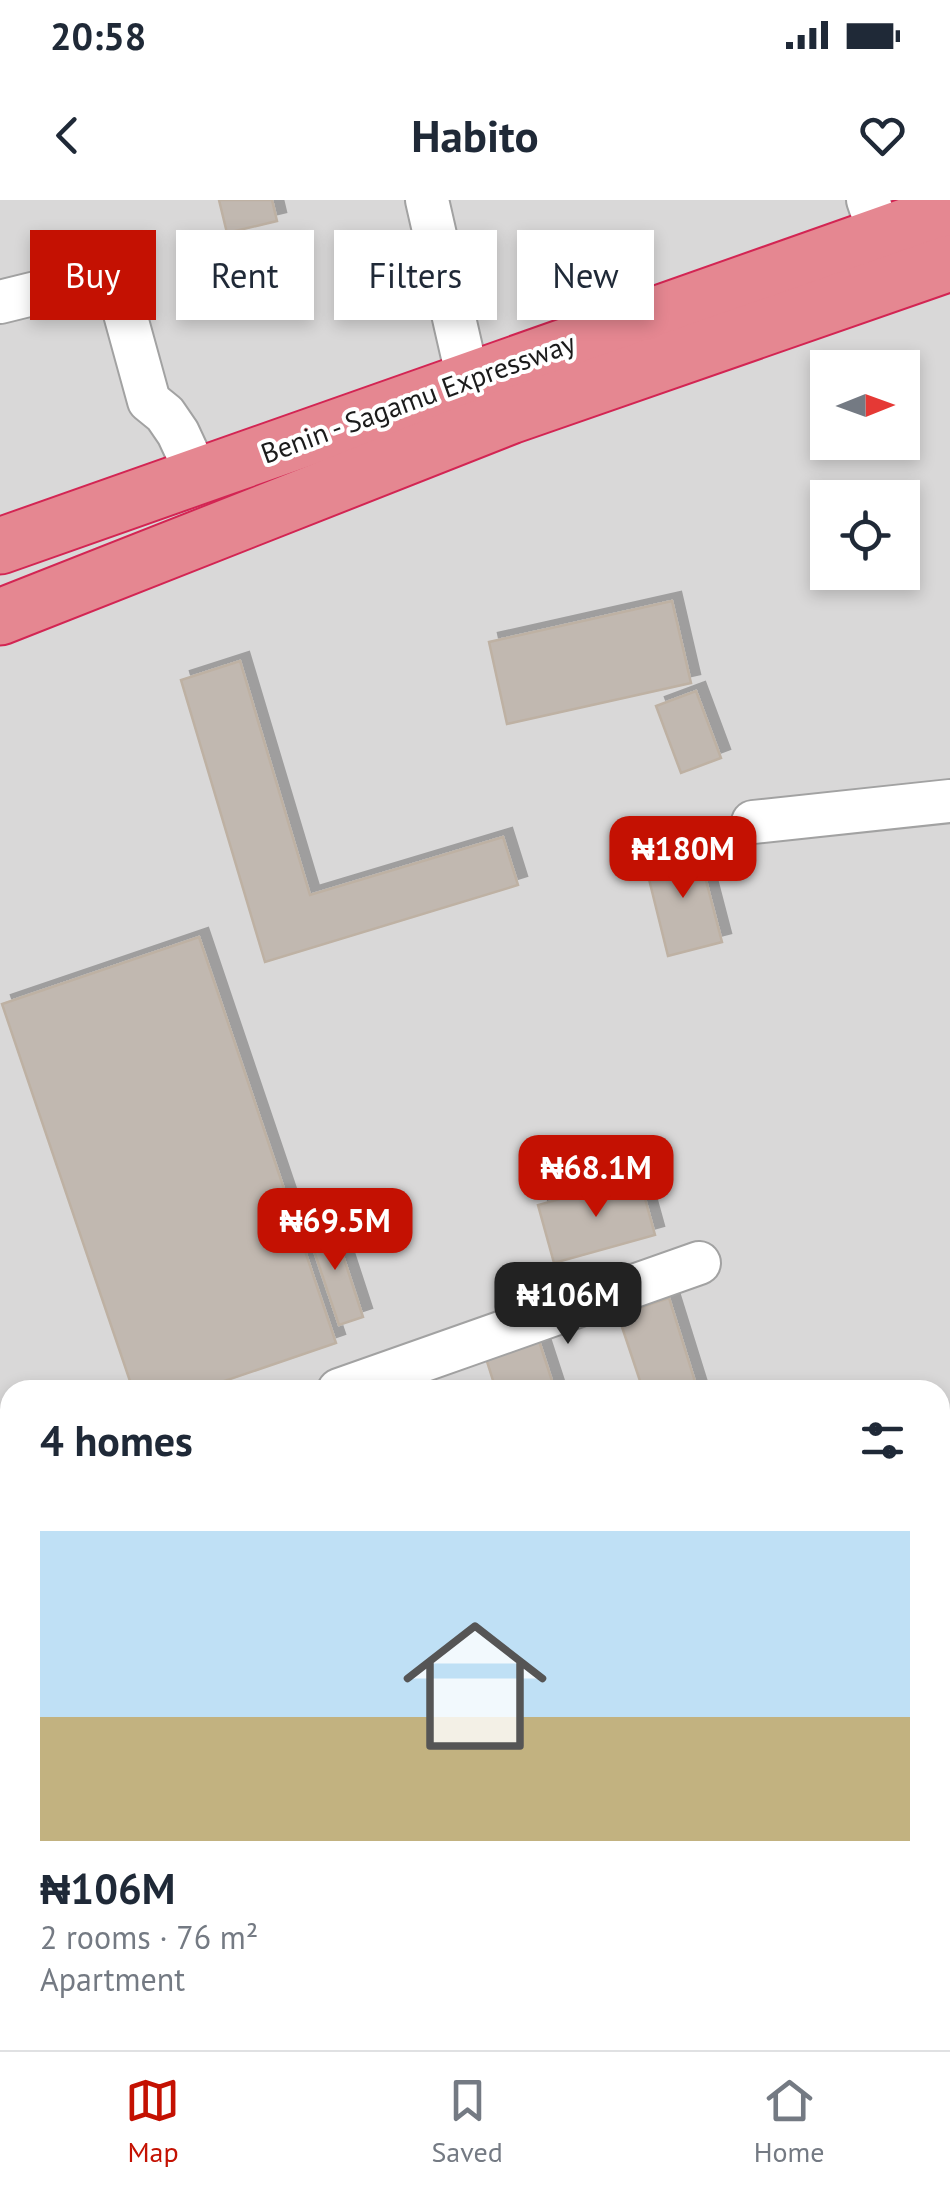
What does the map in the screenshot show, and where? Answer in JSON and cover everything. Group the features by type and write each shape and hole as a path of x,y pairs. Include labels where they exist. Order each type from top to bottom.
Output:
{"highway":[{"name":"Benin - Sagamu Expressway","path":"0,546 468,380 874,218 950,211"},
{"path":"0,616 510,416 950,263"}],"street":[{"path":"426,200 468,380"},
{"path":"0,302 97,278 110,281 119,292 149,401 178,432 198,476"},
{"path":"753,822 950,801"},
{"path":"418,1376 699,1263"}],"shaded area":[{"path":"0,200 950,200 950,1380 0,1380"}],"building":[{"path":"219,200 272,200 277,221 226,230"},
{"path":"672,601 691,683 507,724 489,642"},
{"path":"240,661 310,895 503,837 518,885 265,962 181,680"},
{"path":"696,691 721,758 681,773 656,706"},
{"path":"697,846 722,942 668,956 644,859"},
{"path":"199,937 336,1343 227,1380 130,1380 2,1004"},
{"path":"639,1177 655,1235 554,1263 538,1205"},
{"path":"332,1222 363,1317 339,1325 307,1230"},
{"path":"669,1298 695,1380 640,1380 618,1315"},
{"path":"538,1338 552,1380 493,1380 485,1355"}]}
